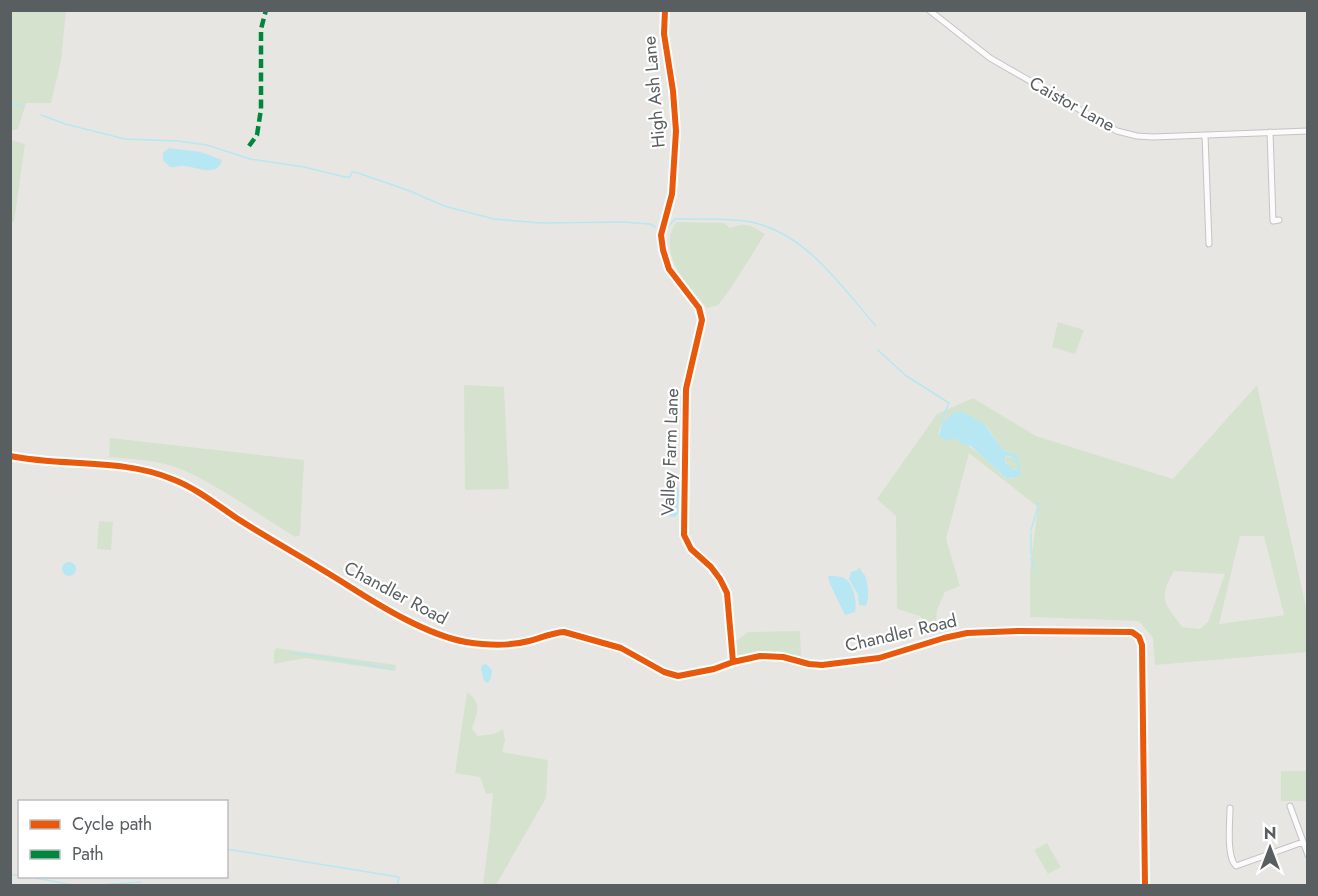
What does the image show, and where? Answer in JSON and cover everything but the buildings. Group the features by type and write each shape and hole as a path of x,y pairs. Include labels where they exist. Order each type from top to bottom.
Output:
{"street":[{"name":"High Ash Lane","path":"661,242 672,194 676,131 673,91 664,34 665,10"},
{"name":"Caistor Lane","path":"929,10 990,58 1117,131 1137,136 1308,131"},
{"path":"1270,132 1272,221"},
{"path":"1205,135 1209,244"},
{"name":"Valley Farm Lane","path":"661,242 669,269 699,308 702,320 686,389 684,535 691,549 711,567 727,593 733,662"},
{"name":"Chandler Road","path":"10,456 56,463 128,468 169,477 201,494 363,597 446,637 468,642 515,643 528,642 564,632 621,648 664,672 678,676 714,669 733,662 768,657 783,657 809,664 879,658 944,638 992,631 1126,631 1136,634 1142,645 1145,885"},
{"path":"1290,806 1289,815 1308,855"},
{"path":"1222,816 1230,812 1230,856 1236,866 1305,846"}],"green space":[{"path":"11,10 66,11 61,61 51,103 26,103 18,129 11,131"},
{"path":"11,140 25,144 14,222 10,221"},
{"path":"676,222 724,223 730,228 745,225 765,234 718,305 707,308 676,268 670,246 671,234"},
{"path":"1058,322 1084,330 1075,354 1052,347"},
{"path":"464,385 504,387 509,489 465,490"},
{"path":"1257,385 1307,612 1307,652 1155,665 1153,638 1139,621 1030,617 1030,568 1038,507 969,453 946,539 960,586 945,592 937,610 935,632 931,633 920,616 897,609 896,516 877,499 937,414 973,398 1036,436 1173,479","holes":["963,412 987,427 1003,450 1015,454 1016,461 1014,458 1005,456 1008,467 1014,470 1017,468 1013,478 1006,479 983,457 958,439 939,436 942,423 953,415","1240,536 1264,536 1284,615 1219,624","1174,571 1225,574 1208,622 1200,629 1182,627 1167,606 1165,595"]},
{"path":"110,438 304,460 300,535 295,537 223,491 178,468 135,459 109,457"},
{"path":"99,521 113,522 111,550 97,549"},
{"path":"800,631 801,657 770,652 738,657 735,655 735,642 748,632"},
{"path":"276,648 396,665 395,671 305,658 274,664"},
{"path":"467,692 477,704 472,729 478,736 494,734 503,729 505,740 502,752 548,760 546,798 496,885 483,885 493,793 486,794 480,777 455,773"},
{"path":"1281,771 1307,771 1307,801 1281,801"},
{"path":"1047,843 1061,867 1048,874 1034,850"}],"water":[{"path":"169,148 201,152 222,160 216,169 212,170 182,166 170,167 163,160 163,153"},
{"path":"955,412 963,412 984,424 1003,450 1017,455 1020,465 1017,465 1010,456 1005,456 1006,464 1014,470 1020,466 1021,475 1007,479 971,446 963,444 956,438 946,440 939,437 942,423"},
{"path":"679,488 678,514 675,517 669,516 667,508 671,489"},
{"path":"69,562 74,564 76,569 74,574 69,576 64,574 62,569 64,564"},
{"path":"859,566 866,577 868,586 866,606 859,605 858,595 849,579 851,572 858,570"},
{"path":"828,576 844,578 850,584 856,603 855,612 845,615"},
{"path":"486,664 492,670 488,683 484,681 481,669 482,665"}],"waterway":[{"path":"10,103 24,107"},
{"path":"41,115 65,124 125,139 178,141 207,145 250,159 304,167 345,177 350,177 352,172 355,172 410,191 444,206 494,219 541,223 623,222 650,224 655,227"},
{"path":"666,229 675,219 736,220 766,226 785,235 819,261 876,326"},
{"path":"878,350 905,375 949,403 941,421"},
{"path":"1031,530 1039,503"},
{"path":"1031,533 1031,555"},
{"path":"1031,558 1035,573"},
{"path":"291,653 392,669"},
{"path":"228,849 399,877 397,886"},
{"path":"10,874 18,876"},
{"path":"36,878 78,886"},
{"path":"84,886 141,882"}],"marked path":[{"path":"249,146 257,135 261,109 261,29 266,10"}],"cycle path":[{"path":"665,10 664,34 673,91 676,131 672,194 661,235 669,269 699,308 702,320 686,389 684,535 691,549 711,567 727,593 733,662"},
{"path":"10,456 113,465 153,472 172,479 198,492 389,610 420,626 451,638 473,643 506,644 522,643 564,632 621,648 664,672 678,676 760,656 783,657 822,665 879,658 967,633 1132,632 1139,637 1142,645 1145,886"}]}
